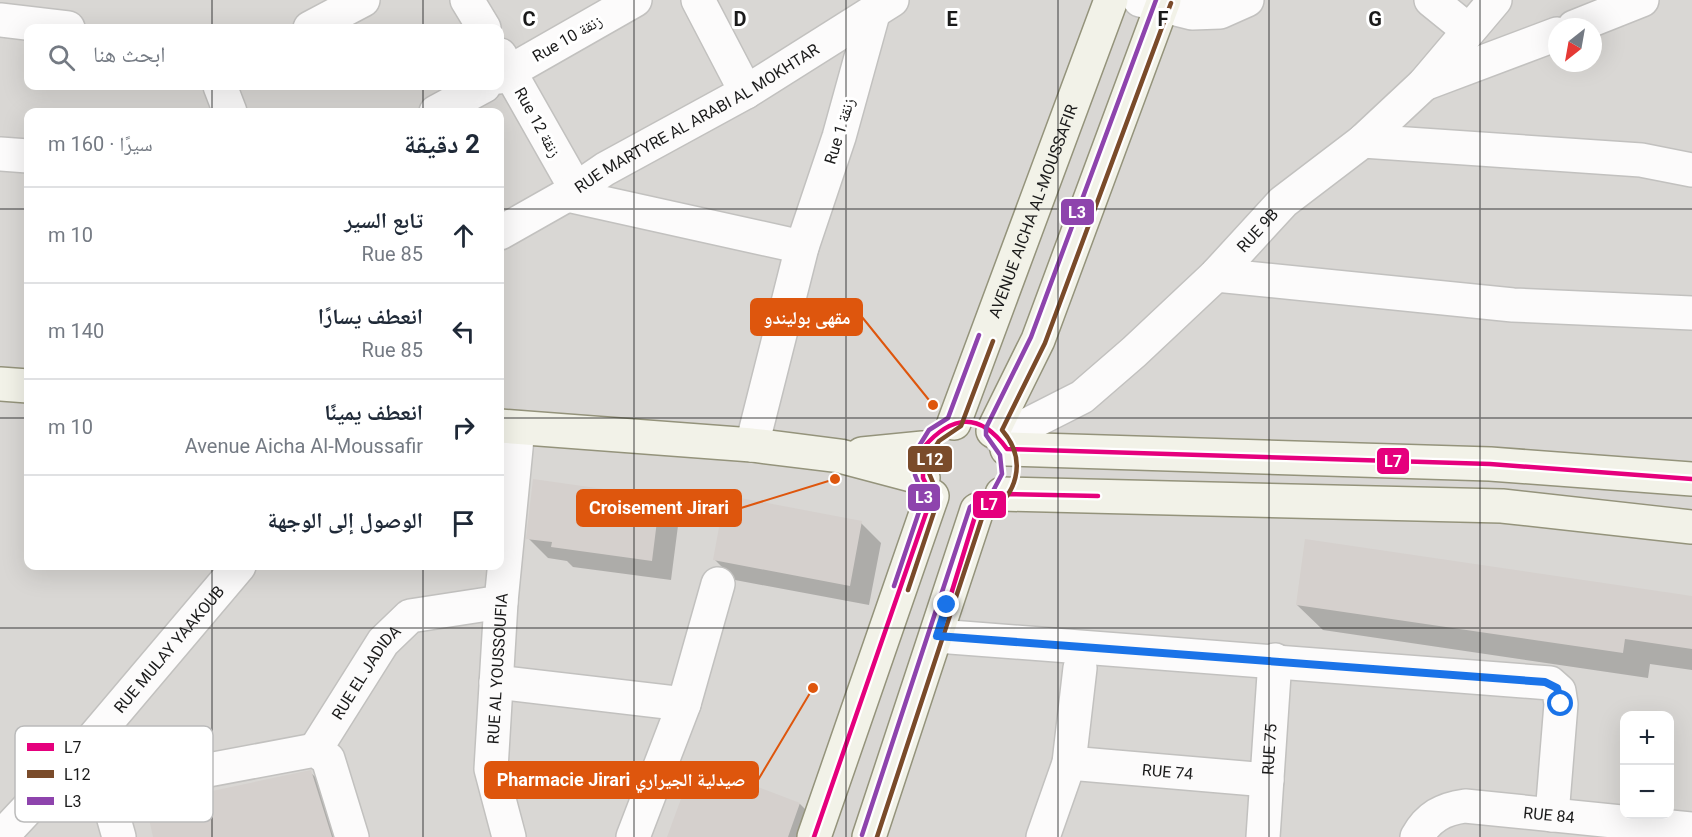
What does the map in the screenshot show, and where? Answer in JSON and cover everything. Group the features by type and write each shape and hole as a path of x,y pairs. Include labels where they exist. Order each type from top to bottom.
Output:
{"street":[{"path":"318,24 363,0"},
{"path":"467,0 482,24"},
{"name":"Rue 10 زنقة","path":"504,69 635,0"},
{"path":"698,0 746,92"},
{"name":"AVENUE AICHA AL-MOUSSAFIR","path":"954,423 1111,0"},
{"path":"869,837 937,636 989,502 1010,477 1000,439 1038,340 1155,2 1192,13 1220,12 1247,0"},
{"path":"1431,0 1468,30"},
{"name":"RUE 9B","path":"1000,439 1082,397 1216,275 1283,201 1364,141 1424,84 1495,0"},
{"path":"1597,18 1642,0"},
{"name":"RUE MARTYRE AL ARABI AL MOKHTAR","path":"504,231 571,192 605,169 746,92 882,7"},
{"name":"Rue 1 زنقة","path":"753,445 802,247 882,7"},
{"path":"0,20 34,24"},
{"path":"1424,84 1548,37"},
{"name":"Rue 12 زنقة","path":"504,82 571,192"},
{"path":"221,90 228,108"},
{"name":"Rue 10 زنقة","path":"442,108 470,90"},
{"path":"1364,141 1641,160 1692,170"},
{"path":"0,154 24,156"},
{"path":"571,192 802,247"},
{"path":"1216,275 1513,305 1692,313"},
{"path":"0,384 24,386"},
{"path":"814,837 926,474 936,432 954,423 975,422 1000,439 1490,464 1692,478"},
{"path":"509,427 753,445 840,456 926,474 948,507 989,502 1502,506 1692,527"},
{"name":"RUE AL YOUSSOUFIA","path":"504,536 509,427"},
{"name":"RUE MULAY YAAKOUB","path":"104,726 236,570"},
{"name":"RUE AL YOUSSOUFIA","path":"502,570 491,769 509,837"},
{"path":"633,837 684,704 718,584"},
{"name":"RUE EL JADIDA","path":"322,755 383,642 410,616 501,602"},
{"path":"937,636 1275,660 1334,668 1545,682 1554,685 1559,691 1561,726 1552,815"},
{"name":"RUE 75","path":"1263,837 1275,660"},
{"path":"1043,837 1069,763 1080,668"},
{"path":"496,682 684,704"},
{"path":"213,772 322,755 352,837"},
{"name":"RUE 74","path":"1069,763 1267,780"},
{"name":"RUE 84","path":"1417,837 1433,816 1451,808 1465,806 1692,829"},
{"name":"RUE MULAY YAAKOUB","path":"1,837 15,822"},
{"path":"115,822 119,837"}],"shaded area":[{"path":"0,0 1692,0 1692,837 0,837"}],"building":[{"path":"533,479 660,497 652,561 551,547 552,542 526,539"},
{"path":"725,495 862,521 850,586 713,560"},
{"path":"1305,539 1692,596 1692,649 1625,639 1623,653 1296,605"},
{"path":"311,770 332,837 153,837 150,822 213,822 213,791"},
{"path":"689,777 719,788 745,782 800,803 788,837 667,837"}],"transit line":[{"name":"L3","path":"862,835 970,507 993,491 1002,474 1000,455 986,435 986,428 1031,337 1156,0"},
{"name":"L12","path":"877,837 983,515 1004,499 1015,477 1017,466 1015,454 1002,430 1045,343 1171,3"},
{"name":"L3","path":"894,586 924,497 915,475 916,451 929,430 948,418 979,335"},
{"name":"L12","path":"908,590 939,497 929,473 930,455 939,441 961,426 993,341"},
{"name":"L7","path":"814,837 932,496 923,478 923,448 934,437 955,424 976,423 987,428 1007,449 1490,464 1692,479"},
{"name":"L7","path":"948,604 977,510 986,507 1002,494 1098,496"}],"place":[{"name":"مقهى بوليندو","path":"933,405"},
{"name":"Croisement Jirari","path":"835,479"},
{"name":"Pharmacie Jirari صيدلية الجيراري","path":"813,688"}],"route":[{"path":"947,605 937,636 1275,660 1334,668 1545,682 1557,688 1561,704"}]}
